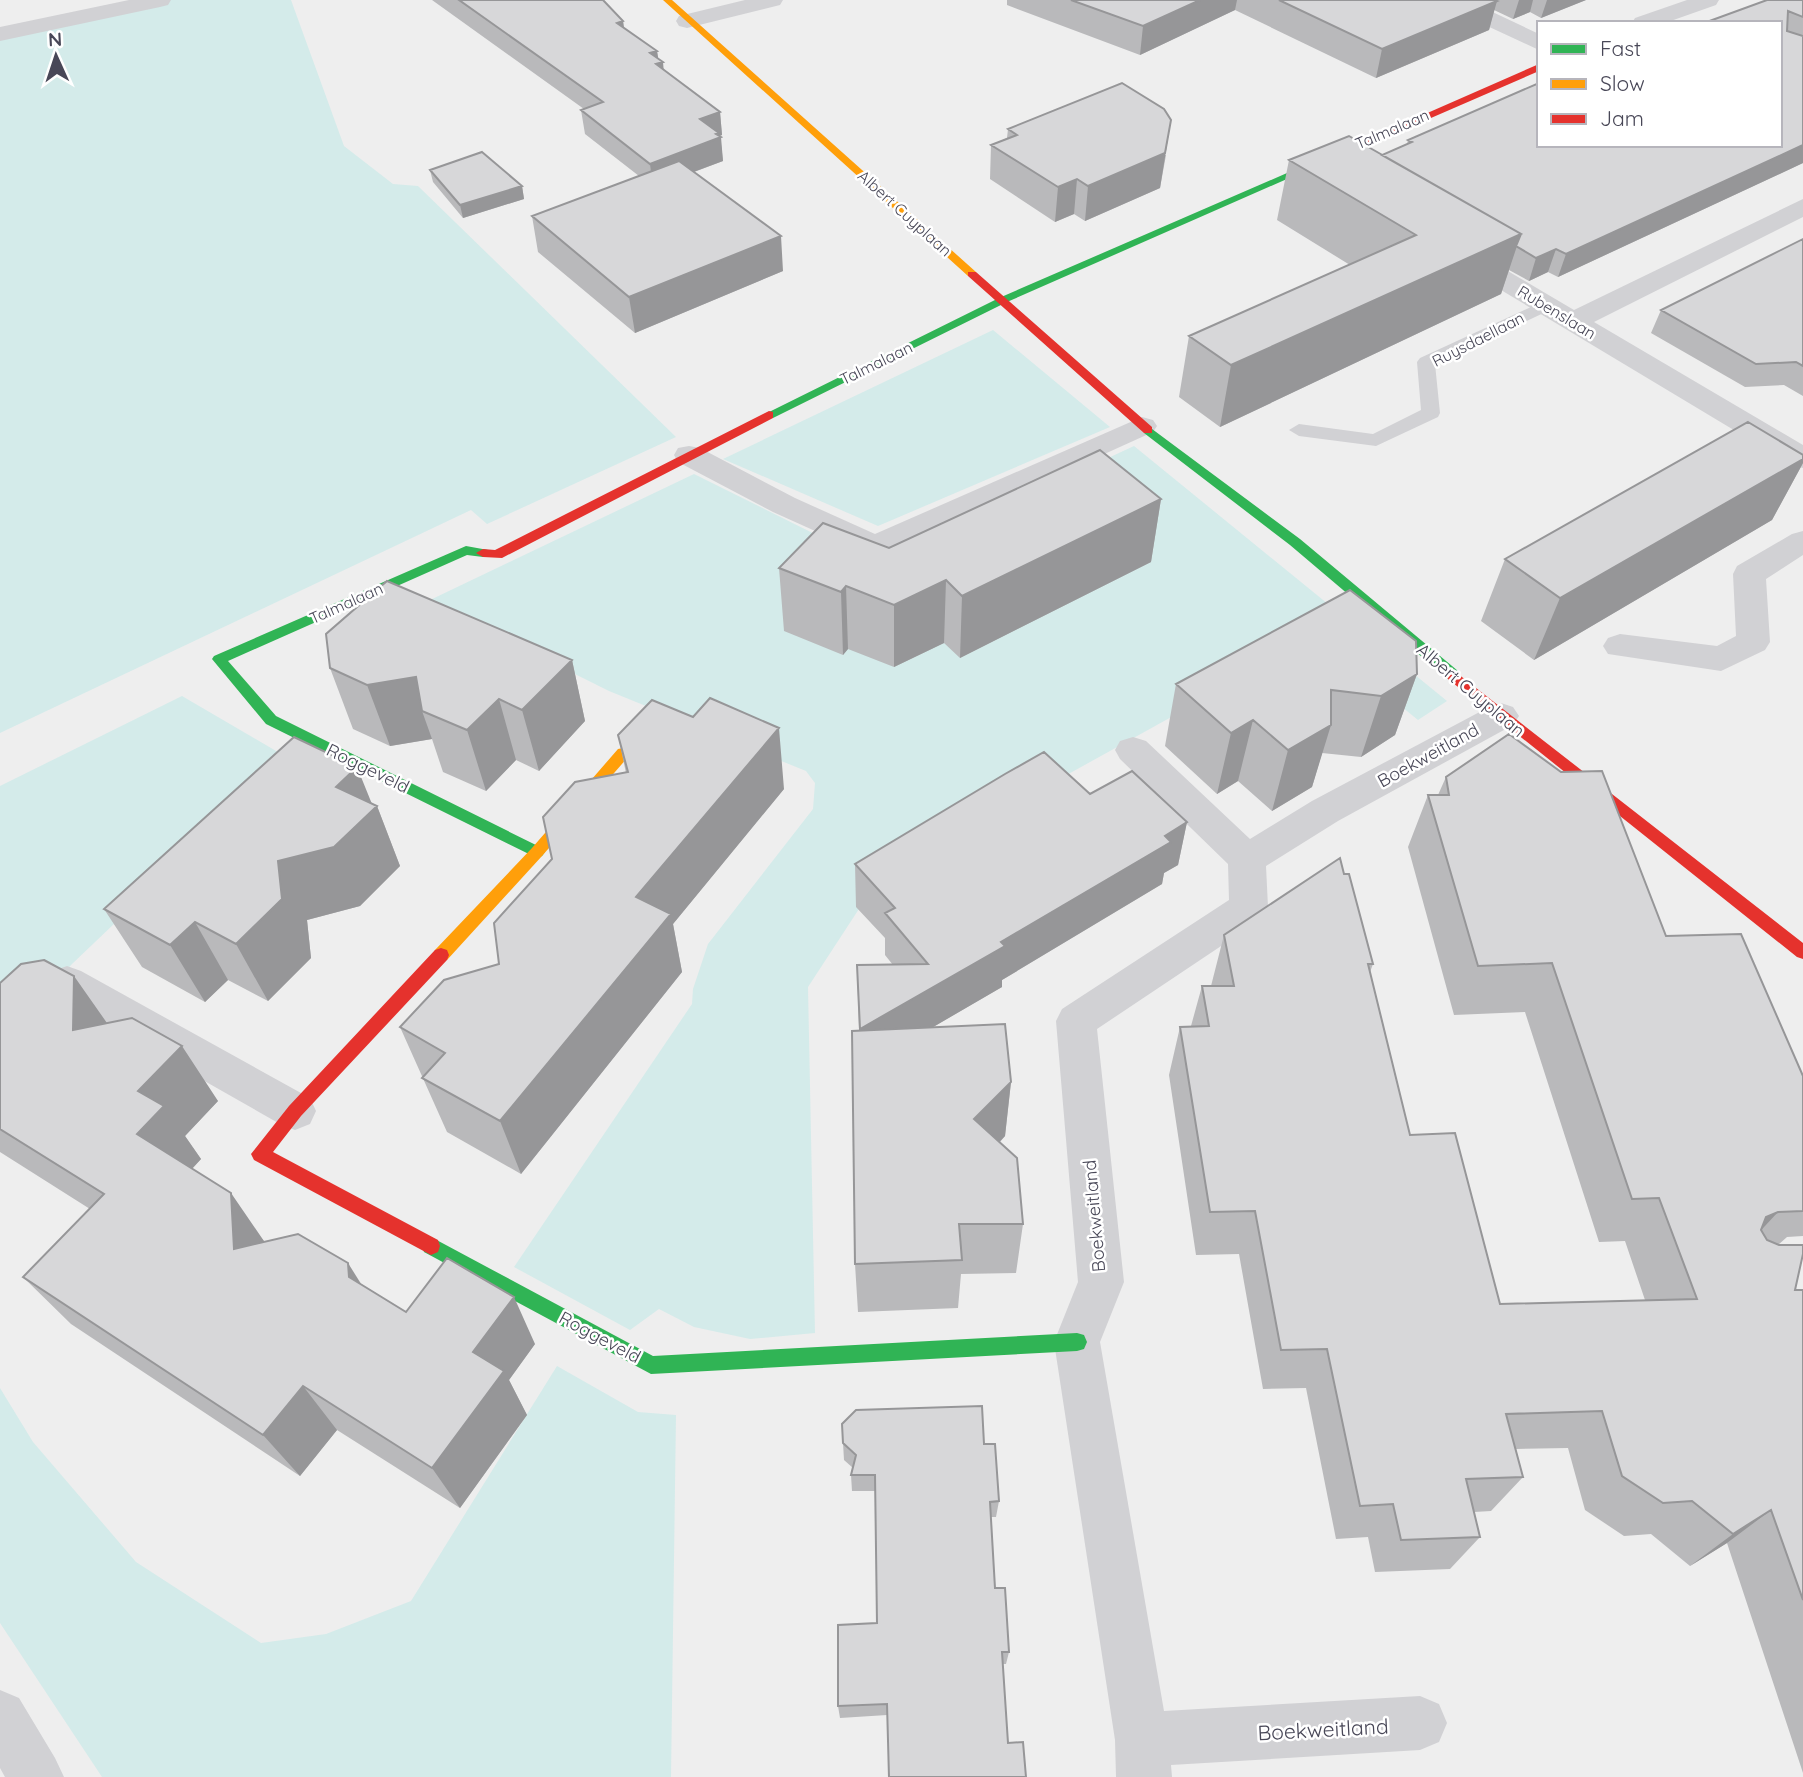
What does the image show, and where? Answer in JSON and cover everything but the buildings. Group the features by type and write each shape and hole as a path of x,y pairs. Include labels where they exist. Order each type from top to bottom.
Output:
{"street":[{"path":"0,34 160,0"},
{"name":"Albert Cuyplaan","path":"667,0 687,21 1142,426 1294,542 1501,716 1803,952"},
{"path":"687,21 772,0"},
{"path":"1450,0 1537,42"},
{"path":"1650,21 1709,5"},
{"name":"Talmalaan","path":"219,659 466,550 497,555 690,455 1003,300 1322,171 1537,68"},
{"path":"1573,321 1803,207"},
{"name":"Rubenslaan","path":"1439,242 1803,458"},
{"path":"690,455 784,505 876,547 1142,426"},
{"path":"1619,646 1721,659 1753,642 1749,574 1803,541"},
{"name":"Roggeveld","path":"219,659 271,720 537,852"},
{"name":"Boekweitland","path":"1420,1723 1143,1758 1077,1342 1101,1282 1076,1021 1249,907 1247,859 1325,811 1501,716"},
{"path":"1133,750 1247,859"},
{"name":"Roggeveld","path":"623,753 537,852 295,1111 260,1154 651,1365 1077,1342"},
{"path":"67,983 295,1111"},
{"path":"0,1717 36,1777"}],"lane":[{"name":"Ruysdaellaan","path":"1299,430 1376,440 1431,413 1426,362 1546,305"}],"shaded area":[{"path":"169,0 291,0 344,146 393,184 418,186 676,437 487,524 471,510 0,733 0,35"},
{"path":"993,330 1110,427 878,526 723,459"},
{"path":"1134,446 1447,701 1418,720 1316,637 1007,808 872,889 808,987 815,1333 750,1339 694,1327 659,1309 630,1330 514,1267 692,1004 693,989 708,944 813,809 815,783 806,771 609,691 428,601 694,474 877,565"},
{"path":"182,696 288,758 72,964 0,1040 0,786"},
{"path":"557,1366 638,1412 676,1415 671,1777 102,1777 0,1623 0,1388 33,1442 136,1562 261,1643 326,1634 411,1601"}],"traffic: fast":[{"path":"769,415 1003,300 1291,175"},
{"path":"1148,430 1295,542 1453,675"},
{"path":"483,553 466,550 219,659 271,720 537,852"},
{"path":"431,1246 651,1365 1077,1342"}],"traffic: slow":[{"path":"667,0 972,274"},
{"path":"441,955 537,852 623,753"}],"traffic: jam":[{"path":"1291,175 1537,68"},
{"path":"972,274 1148,430"},
{"path":"483,553 497,555 769,415"},
{"path":"1453,675 1803,952"},
{"path":"431,1246 260,1154 295,1111 441,955"}]}
